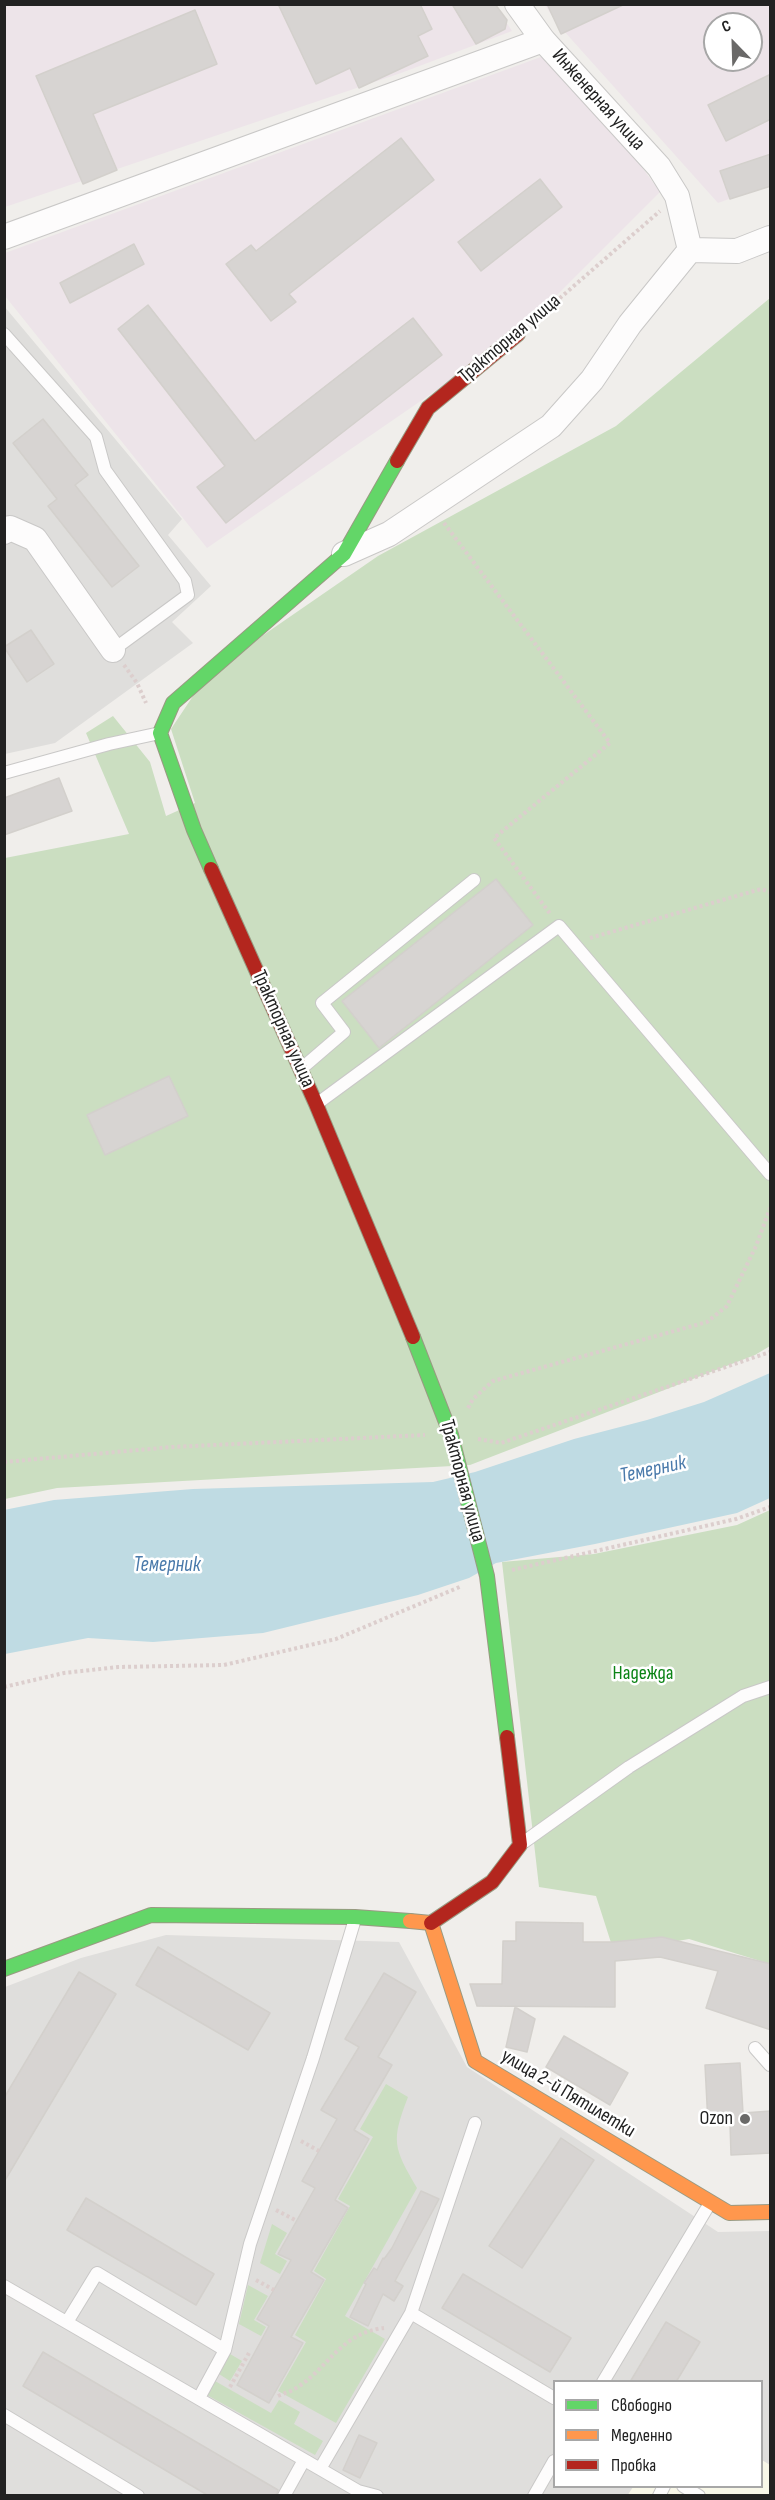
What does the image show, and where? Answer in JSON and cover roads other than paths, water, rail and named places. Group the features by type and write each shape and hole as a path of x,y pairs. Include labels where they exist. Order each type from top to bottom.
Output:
{"street":[{"name":"Инженерная улица","path":"517,4 543,40 658,167 678,196 690,250"},
{"path":"4,237 543,40"},
{"path":"690,250 737,251 771,238"},
{"name":"Тракторная улица","path":"520,1845 487,1574 452,1435 432,1379 316,1104 194,830 160,733 173,703 344,554 389,534 551,426 592,381 630,324 690,250"},
{"name":"Тракторная улица","path":"344,554 428,408 518,334"},
{"path":"4,532 10,528 35,539 113,650"},
{"path":"4,1969 151,1915 356,1917 431,1923 492,1882 520,1845"},
{"name":"улица 2-й Пятилетки","path":"431,1923 475,2061 729,2213 771,2212"}],"lane":[{"path":"4,334 96,437 105,470 185,581 188,595 113,650"},
{"path":"4,773 109,744 160,733"},
{"path":"300,1070 344,1032 322,1003 474,880"},
{"path":"316,1104 559,926 771,1174"},
{"path":"520,1845 629,1767 743,1696 771,1687"},
{"path":"199,2398 225,2350 250,2244 313,2058 356,1917"},
{"path":"756,2048 771,2065"},
{"path":"321,2469 411,2313 475,2123"},
{"path":"604,2380 711,2202"},
{"path":"67,2322 97,2273 225,2350"},
{"path":"4,2286 358,2491 377,2496"},
{"path":"411,2313 553,2397"},
{"path":"4,2415 138,2496"},
{"path":"284,2496 304,2460"},
{"path":"534,2496 553,2464"},
{"path":"685,2488 699,2496"}],"water":[{"name":"Темерник","path":"770,1373 770,1498 737,1513 496,1563 469,1578 418,1595 263,1633 153,1642 88,1638 5,1654 4,1510 54,1500 193,1489 433,1482 475,1472 574,1439 704,1402"}],"place":[{"name":"Ozon","path":"745,2119"}],"park label":[{"name":"Надежда","path":"643,1674"}]}
